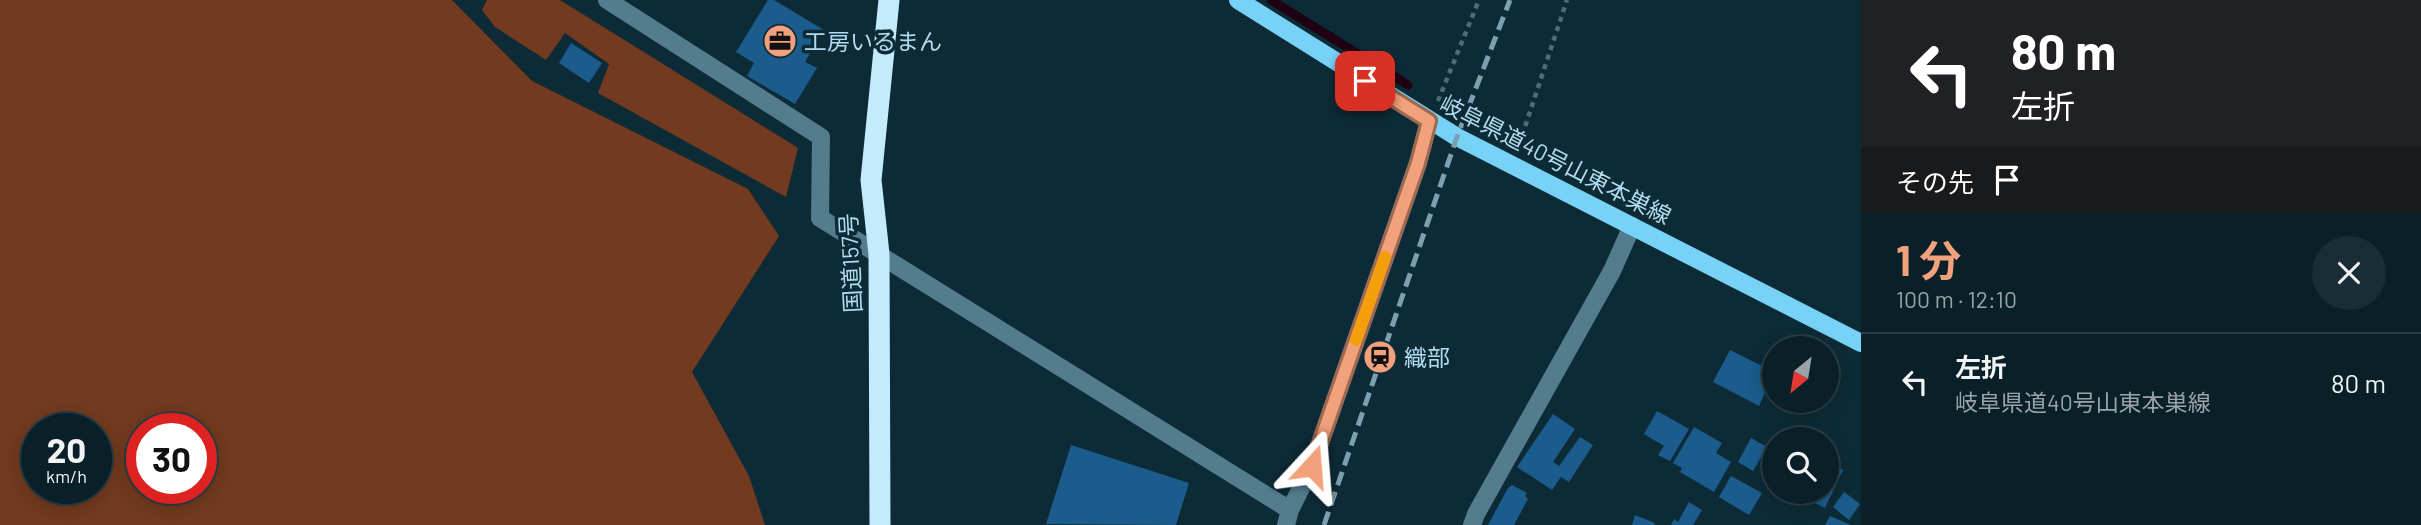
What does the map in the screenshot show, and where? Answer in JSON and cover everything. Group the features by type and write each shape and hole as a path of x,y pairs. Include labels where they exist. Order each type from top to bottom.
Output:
{"highway":[{"name":"国道157号","path":"880,525 878,254 870,180 889,0"}],"main road":[{"name":"岐阜県道40号山東本巣線","path":"1238,0 1429,121 1861,343"}],"street":[{"path":"607,0 821,137 820,218 1288,517 1312,466 1418,163 1429,121"},
{"path":"1472,525 1612,271 1632,226"}],"path":[{"path":"1429,121 1479,0"},
{"path":"1511,165 1526,128 1567,0"}],"shaded area":[{"path":"0,0 452,0 532,81 748,189 779,236 692,372 749,476 765,525 0,525"},
{"path":"487,0 560,0 798,148 786,197 598,93 609,64 565,33 546,60 495,27 482,10"}],"building":[{"name":"工房いるまん","path":"768,0 774,0 824,30 805,62 817,68 795,104 747,76 754,63 736,52"},
{"path":"571,43 602,63 589,83 559,63"},
{"path":"1730,350 1762,366 1762,399 1759,406 1713,382"},
{"path":"1657,411 1689,429 1670,461 1658,455 1664,446 1644,434"},
{"path":"1553,414 1575,429 1553,462 1559,466 1580,437 1593,445 1569,482 1561,477 1552,490 1517,467"},
{"path":"1694,427 1722,443 1716,453 1731,462 1714,492 1680,472 1682,468 1673,463"},
{"path":"1751,438 1762,444 1762,456 1753,471 1738,462"},
{"path":"1071,445 1189,483 1176,525 1046,524"},
{"path":"1731,476 1762,493 1749,515 1719,497"},
{"path":"1512,485 1527,493 1525,496 1528,499 1514,525 1488,525 1508,488"},
{"path":"1844,492 1860,504 1849,520 1833,507 1839,504"},
{"path":"1689,502 1702,510 1693,525 1671,525 1674,519 1678,522"},
{"path":"1635,515 1655,523 1632,525"},
{"path":"1830,516 1851,525 1825,525"}],"waterway":[{"path":"1271,0 1408,85"}],"railway":[{"path":"1324,525 1457,137 1510,0"}],"slow traffic":[{"path":"1356,340 1385,257"}],"place":[{"name":"工房いるまん","path":"780,41"},
{"name":"織部","path":"1380,357"}],"route":[{"path":"1312,466 1418,163 1429,121 1365,81"}]}
